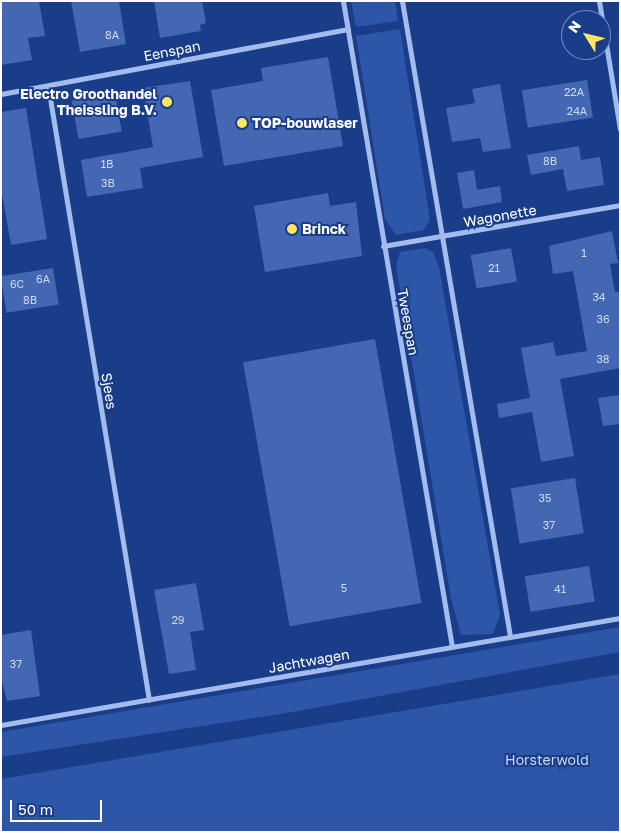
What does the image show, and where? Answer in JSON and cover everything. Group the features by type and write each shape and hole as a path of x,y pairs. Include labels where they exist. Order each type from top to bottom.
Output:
{"street":[{"name":"Tweespan","path":"343,1 452,647"},
{"path":"402,1 510,636"},
{"path":"599,1 620,129"},
{"name":"Eenspan","path":"1,94 348,29"},
{"name":"Sjees","path":"48,86 149,700"},
{"name":"Wagonette","path":"383,246 441,238 620,205"},
{"name":"Jachtwagen","path":"1,725 620,618"}],"green space":[{"path":"351,1 395,1 398,21 356,27"},
{"path":"400,29 430,220 424,230 396,235 385,219 356,36"},
{"path":"425,248 433,252 439,267 500,615 493,634 461,635 451,598 396,265 400,252"},
{"path":"620,627 620,652 287,713 1,757 1,732"},
{"name":"Horsterwold","path":"620,674 620,832 1,832 1,779"}],"building":[{"path":"1,1 39,1 45,36 28,38 32,60 1,65"},
{"path":"71,1 119,1 126,44 80,52"},
{"path":"154,1 202,1 206,23 200,25 201,31 160,38"},
{"path":"328,57 343,146 224,166 211,90 263,81 261,68"},
{"path":"587,80 593,118 528,128 522,90"},
{"path":"190,81 203,157 140,168 143,188 87,197 81,160 153,147 143,88"},
{"path":"500,84 511,148 483,152 480,138 452,142 446,108 475,103 472,89"},
{"path":"115,93 122,131 78,139 72,101"},
{"path":"26,108 47,239 11,245 1,188 1,112"},
{"path":"579,146 581,160 600,157 604,185 567,191 563,169 531,175 527,155"},
{"path":"474,170 477,190 500,186 502,202 463,209 457,173"},
{"path":"328,193 330,206 356,202 362,256 265,272 254,206"},
{"path":"612,231 618,263 610,264 615,292 620,292 620,368 560,379 574,456 541,462 532,412 499,418 497,404 530,398 521,348 553,342 556,356 587,351 573,271 553,274 549,246"},
{"path":"511,248 517,281 477,289 471,255"},
{"path":"53,268 59,305 6,313 1,276"},
{"path":"375,339 422,603 290,626 243,362"},
{"path":"620,395 620,424 603,426 598,398"},
{"path":"575,478 584,533 520,543 511,488"},
{"path":"589,566 595,602 530,612 525,576"},
{"path":"196,583 204,630 190,632 196,670 169,674 154,590"},
{"path":"31,630 40,696 7,701 1,677 1,635"}],"place":[{"name":"Electro Groothandel Theissling B.V.","path":"167,102"},
{"name":"TOP-bouwlaser","path":"242,123"},
{"name":"Brinck","path":"292,229"}]}
